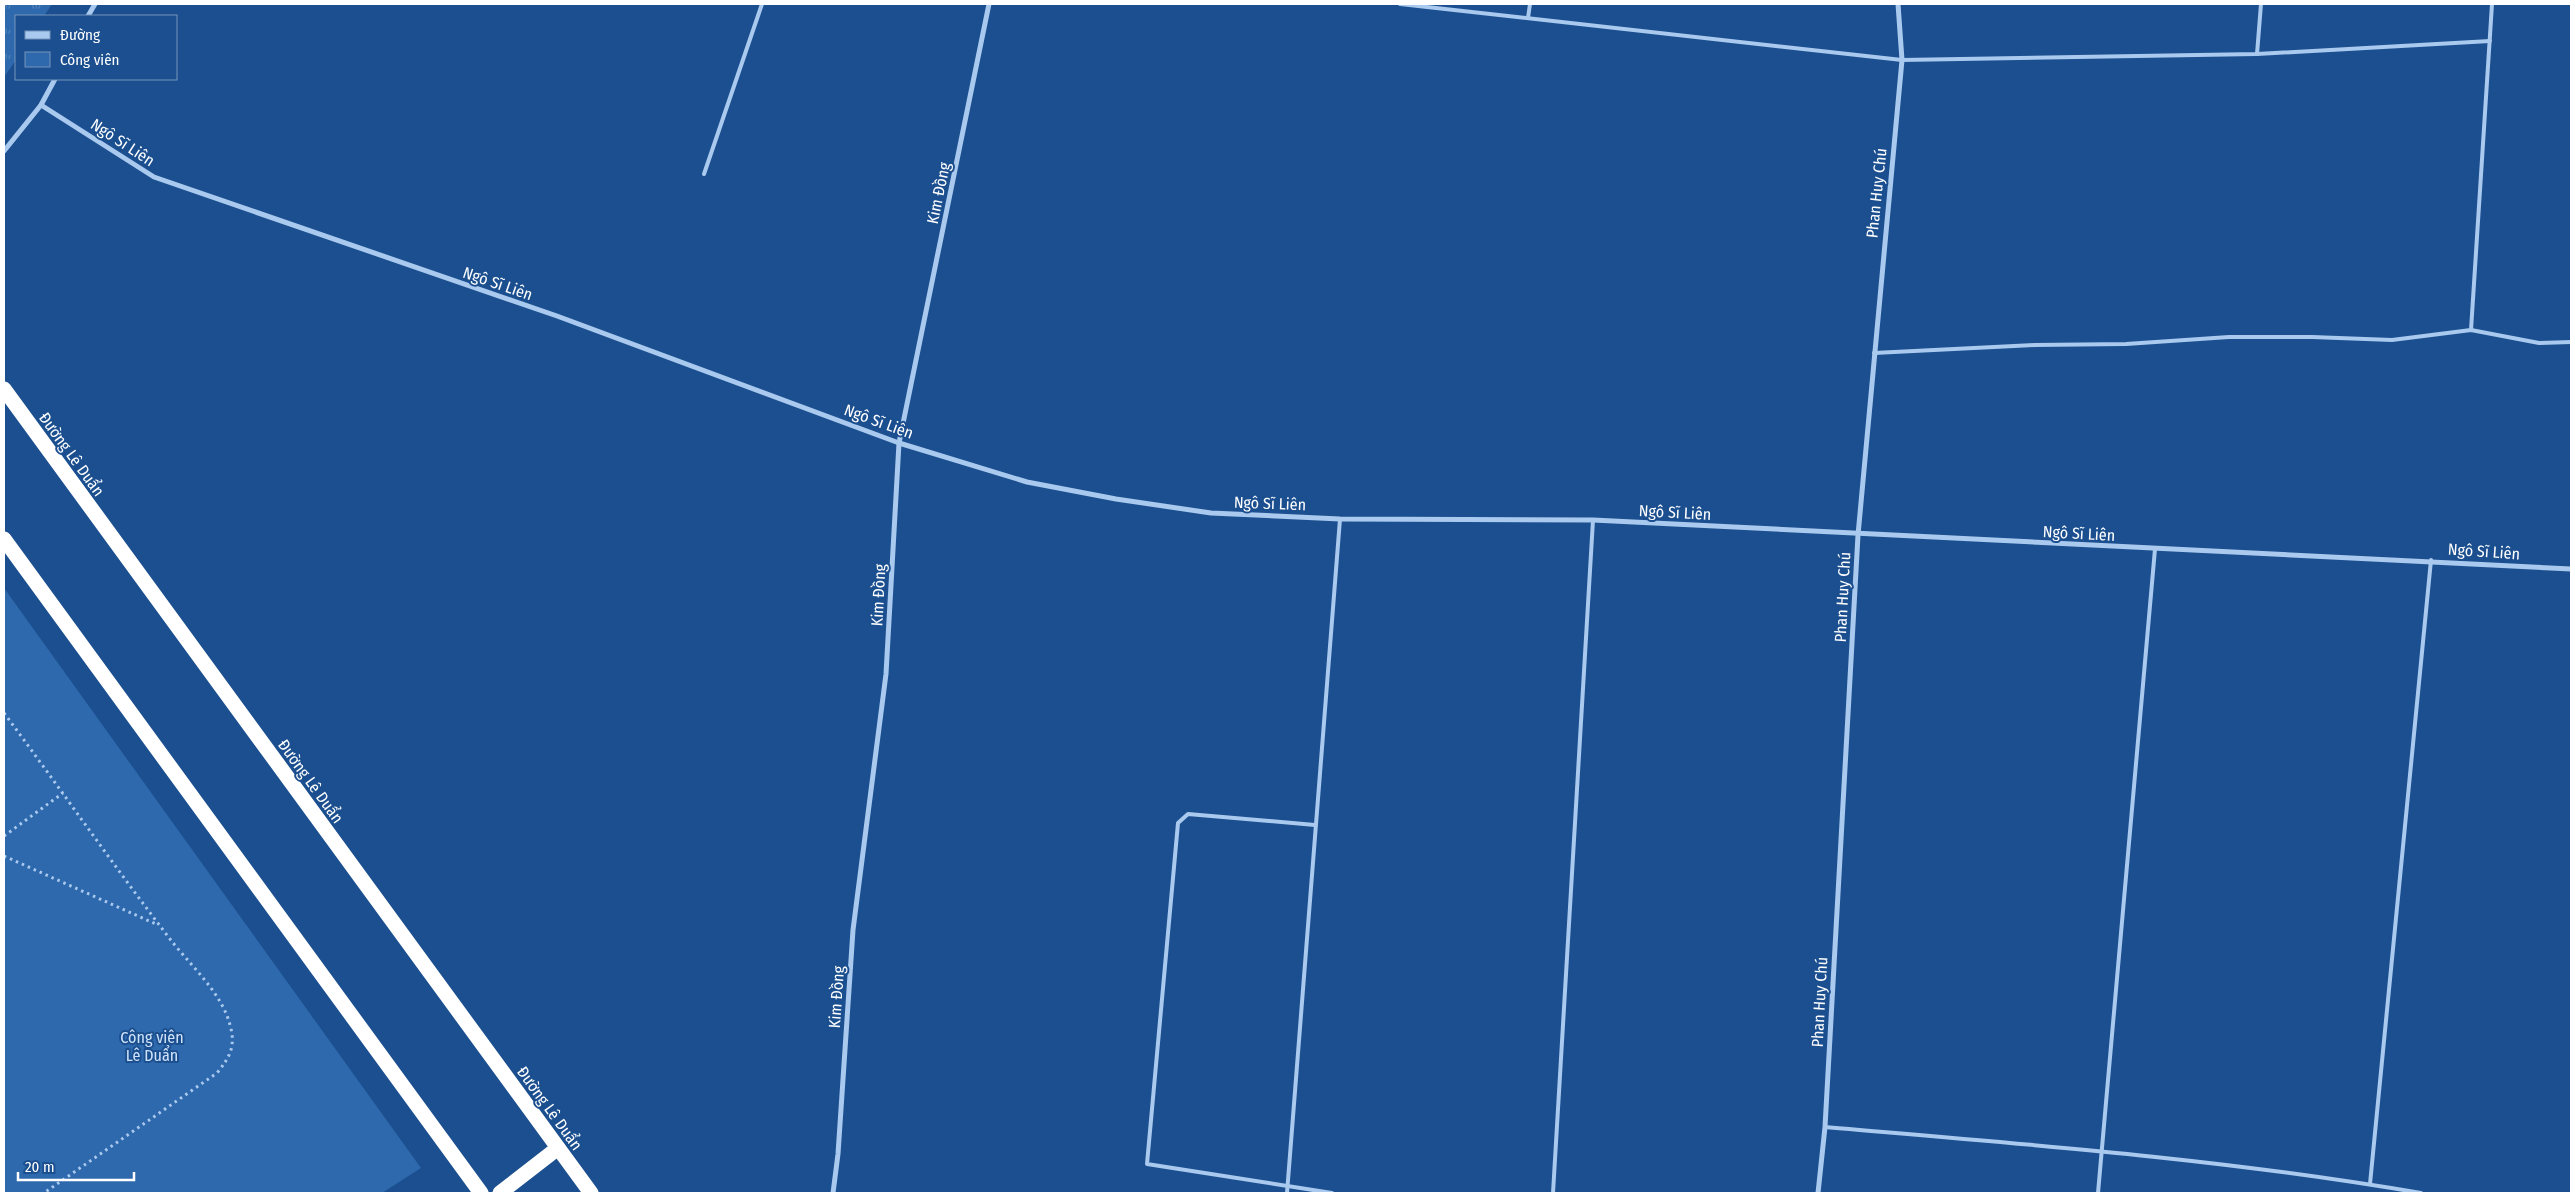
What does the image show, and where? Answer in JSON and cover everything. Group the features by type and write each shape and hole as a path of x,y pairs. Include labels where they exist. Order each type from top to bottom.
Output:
{"highway":[{"name":"Đường Lê Duẩn","path":"4,389 591,1193"},
{"path":"4,539 481,1193"},
{"path":"500,1193 558,1148"}],"street":[{"path":"89,15 95,4"},
{"name":"Kim Đồng","path":"832,1193 838,1154 853,930 886,674 899,443 989,4"},
{"name":"Phan Huy Chú","path":"1818,1193 1825,1127 1858,535 1873,353 1902,60 1898,4"},
{"path":"4,151 41,105 54,80"},
{"name":"Ngô Sĩ Liên","path":"41,105 154,177 557,316 899,443 1027,482 1116,499 1211,513 1340,519 1593,520 1858,535 2431,560 2571,569"}],"lane":[{"path":"704,174 762,4"},
{"path":"1400,4 1902,60 2257,54 2490,41"},
{"path":"1528,18 1530,4"},
{"path":"2257,54 2260,4"},
{"path":"2471,330 2492,4"},
{"path":"1873,353 2035,345 2126,344 2229,337 2312,337 2392,340 2471,330 2539,343 2571,342"},
{"path":"1287,1193 1340,519"},
{"path":"1554,1193 1593,520"},
{"path":"2098,1193 2155,549"},
{"path":"2370,1184 2431,560"},
{"path":"1315,825 1188,814 1178,823 1148,1164 1332,1193"},
{"path":"1825,1127 2101,1150 2370,1184 2421,1193"}],"path":[{"path":"4,713 161,926 217,998 230,1023 234,1042 230,1057 217,1073 44,1193"},
{"path":"4,836 63,793"},
{"path":"4,856 161,926"}],"green space":[{"path":"4,4 52,4 45,15 15,15 15,61 4,77"},
{"name":"Công viên Lê Duẩn","path":"4,588 421,1168 382,1193 4,1193"}]}
